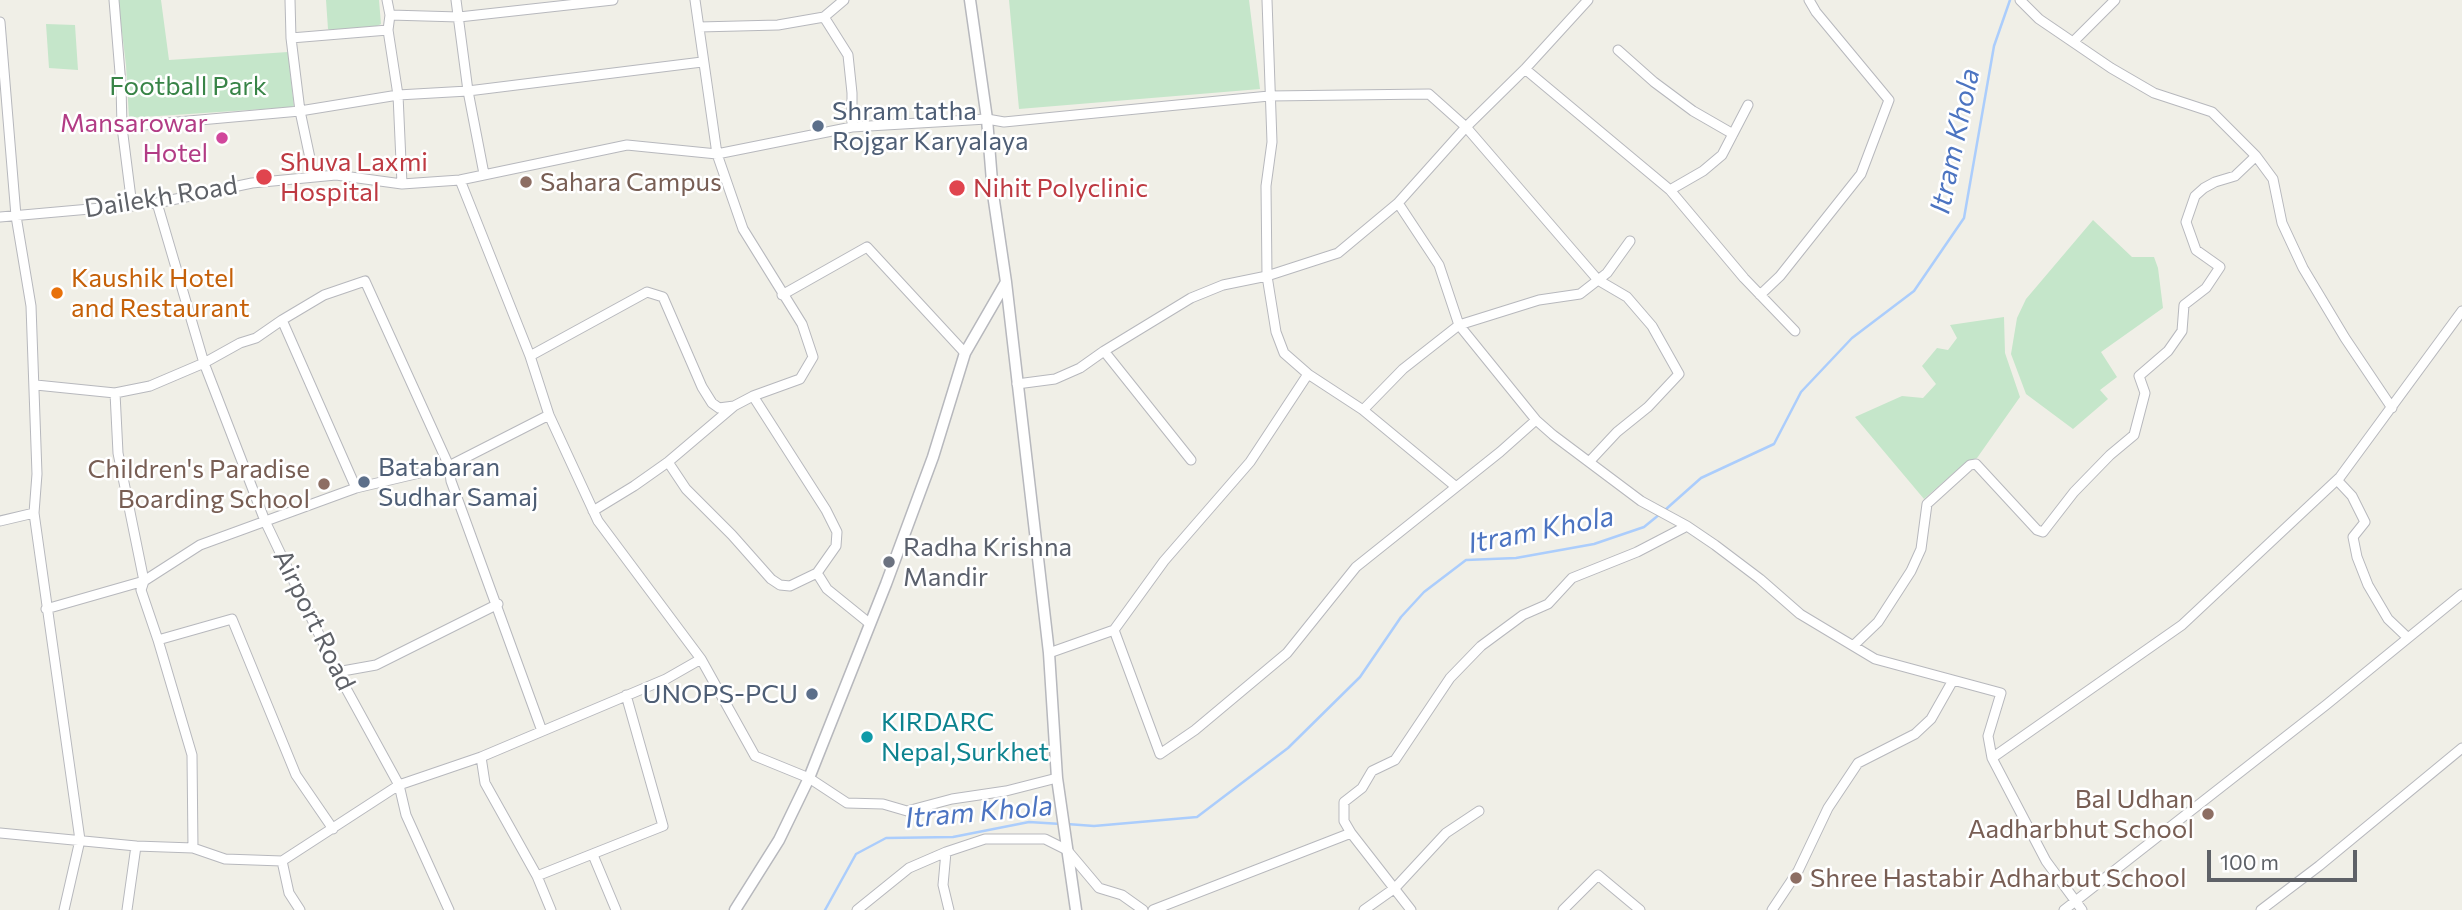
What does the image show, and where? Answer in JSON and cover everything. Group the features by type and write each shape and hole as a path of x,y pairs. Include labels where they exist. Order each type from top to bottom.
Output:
{"street":[{"path":"114,0 122,127 132,206"},
{"path":"290,0 291,38 300,111 314,177"},
{"path":"387,0 390,15 388,30 398,96 402,184"},
{"path":"456,0 468,91 484,174"},
{"path":"390,15 459,17 613,0"},
{"path":"593,511 668,462 734,407 753,396 800,379 813,357 802,324 743,229 717,154 695,0"},
{"path":"699,27 778,25 824,17 844,0"},
{"path":"970,0 987,119 993,194 1006,282 1049,653 1057,778 1076,910"},
{"path":"1267,0 1272,142 1266,186 1267,276 1276,332 1284,353 1308,374 1363,410 1455,486"},
{"path":"1760,295 1780,276 1861,174 1889,100 1815,12 1809,0"},
{"path":"2074,41 2115,0"},
{"path":"2023,1 2039,19 2111,68 2154,93 2212,112 2256,156 2273,178 2282,223 2303,268 2345,338 2392,408"},
{"path":"1017,384 1055,379 1080,368 1191,298 1223,285 1267,276 1338,253 1398,203 1466,127 1525,69 1581,2"},
{"path":"824,17 848,55 852,127"},
{"path":"0,22 16,216 29,285 36,385 37,474 34,513 80,840 64,910"},
{"path":"291,38 388,30"},
{"path":"1618,50 1654,82 1693,111 1733,134"},
{"path":"122,127 300,111 398,96 468,91 702,62"},
{"path":"1525,69 1670,190 1760,295 1796,331"},
{"name":"Dailekh Road","path":"0,217 157,203 252,183 336,175 402,184 460,180 627,145 717,154 852,127 987,119 1004,122 1269,96 1429,94 1466,127 1598,280 1627,296 1652,326 1679,374 1648,407 1617,432 1589,463"},
{"path":"1670,190 1703,171 1722,155 1748,105"},
{"path":"1854,645 1878,622 1911,571 1922,549 1927,503 1969,465 1976,464 2037,530 2043,533 2074,492 2134,435 2145,393 2139,376 2168,351 2182,331 2183,305 2206,288 2220,267 2196,250 2186,222 2195,197 2215,182 2235,176 2256,156"},
{"path":"460,180 530,356 549,415 598,521 701,659 755,756 809,778 847,803 883,804 907,811 1057,778"},
{"name":"Airport Road","path":"157,203 204,363 265,521 337,672 399,785 406,815 449,910"},
{"path":"1398,203 1439,265 1460,325 1536,420 1641,501 1686,526 1759,579 1800,614 1875,659 1952,682 2001,693 1988,736 1992,758 2046,862 2082,910"},
{"path":"1363,410 1403,369 1460,325 1539,300 1580,294 1607,273 1630,241"},
{"path":"782,295 867,247 965,353"},
{"path":"36,385 115,393 150,386 256,338 324,295 365,281 449,466 451,481 542,731"},
{"path":"735,910 779,840 809,778 933,457 965,353 1006,282"},
{"path":"530,356 647,292 663,297 702,387 712,403 719,408 734,407"},
{"path":"1992,758 2182,625 2337,480 2462,311"},
{"path":"282,320 356,488"},
{"path":"1104,351 1191,460"},
{"path":"1049,653 1114,630 1164,561 1250,462 1308,374"},
{"path":"115,393 118,453 144,581 141,590 192,755 193,848"},
{"path":"668,462 686,489 771,579 780,585 790,586 817,573 836,547 837,532 826,510 753,396"},
{"path":"46,609 144,581 200,544 356,488 449,466 549,415"},
{"path":"1114,630 1160,754 1195,730 1287,653 1356,567 1536,420"},
{"path":"2337,480 2352,496 2365,522 2353,537 2368,584 2388,619 2408,638"},
{"path":"0,520 34,513"},
{"path":"1411,910 1350,833 1344,821 1344,802 1362,788 1372,771 1395,760 1450,678 1480,646 1523,615 1548,604 1572,578 1637,552 1686,526"},
{"path":"817,573 827,589 869,623"},
{"path":"2064,910 2462,594"},
{"path":"337,672 376,666 498,604"},
{"path":"158,640 232,619 296,775 333,829"},
{"path":"0,833 136,846 193,848 225,859 282,861 399,785 481,757 666,679 701,659"},
{"path":"1773,910 1798,871 1828,808 1858,763 1915,734 1931,719 1952,682"},
{"path":"537,876 663,826 625,695"},
{"path":"2261,910 2319,866 2462,748"},
{"path":"481,757 485,783 537,876 551,910"},
{"path":"1364,910 1395,888 1446,833 1479,811"},
{"path":"1153,910 1350,833"},
{"path":"857,910 909,868 946,852 985,839 1045,839 1066,846 1099,888 1122,895 1143,910"},
{"path":"127,910 136,846"},
{"path":"946,852 943,885 949,910"},
{"path":"593,855 616,910"},
{"path":"282,861 289,893 300,910"},
{"path":"1563,910 1598,875 1640,910"}],"green space":[{"name":"Football Park","path":"118,0 161,0 169,60 288,52 294,107 129,118"},
{"path":"326,0 379,0 381,24 373,28 333,32 328,29"},
{"path":"1009,0 1249,0 1260,89 1019,109"},
{"path":"46,24 75,25 78,70 49,68"},
{"path":"2093,220 2132,257 2154,257 2163,308 2101,352 2117,377 2100,390 2108,399 2073,429 2026,394 2011,354 2017,318 2026,299"},
{"path":"2004,317 2005,353 2020,397 1977,458 1967,461 1924,499 1855,417 1902,396 1923,398 1936,384 1922,366 1937,348 1948,350 1957,338 1950,325"}],"waterway":[{"name":"Itram Khola","path":"1665,510 1701,478 1774,444 1801,392 1852,338 1914,291 1964,218 1994,46 2010,0"},
{"name":"Itram Khola","path":"1067,824 1094,826 1197,817 1288,748 1360,677 1401,617 1424,592 1466,560 1516,558 1594,544 1644,527 1660,514"},
{"name":"Itram Khola","path":"825,910 856,854 886,838 953,837 1029,822 1061,824"}],"place":[{"name":"Shram tatha Rojgar Karyalaya","path":"818,126"},
{"name":"Mansarowar Hotel","path":"222,138"},
{"name":"Shuva Laxmi Hospital","path":"264,177"},
{"name":"Sahara Campus","path":"526,182"},
{"name":"Nihit Polyclinic","path":"957,188"},
{"name":"Kaushik Hotel and Restaurant","path":"57,293"},
{"name":"Batabaran Sudhar Samaj","path":"364,482"},
{"name":"Children's Paradise Boarding School","path":"324,484"},
{"name":"Radha Krishna Mandir","path":"889,562"},
{"name":"UNOPS-PCU","path":"812,694"},
{"name":"KIRDARC Nepal,Surkhet","path":"867,737"},
{"name":"Bal Udhan Aadharbhut School","path":"2208,814"},
{"name":"Shree Hastabir Adharbut School","path":"1796,878"}]}
